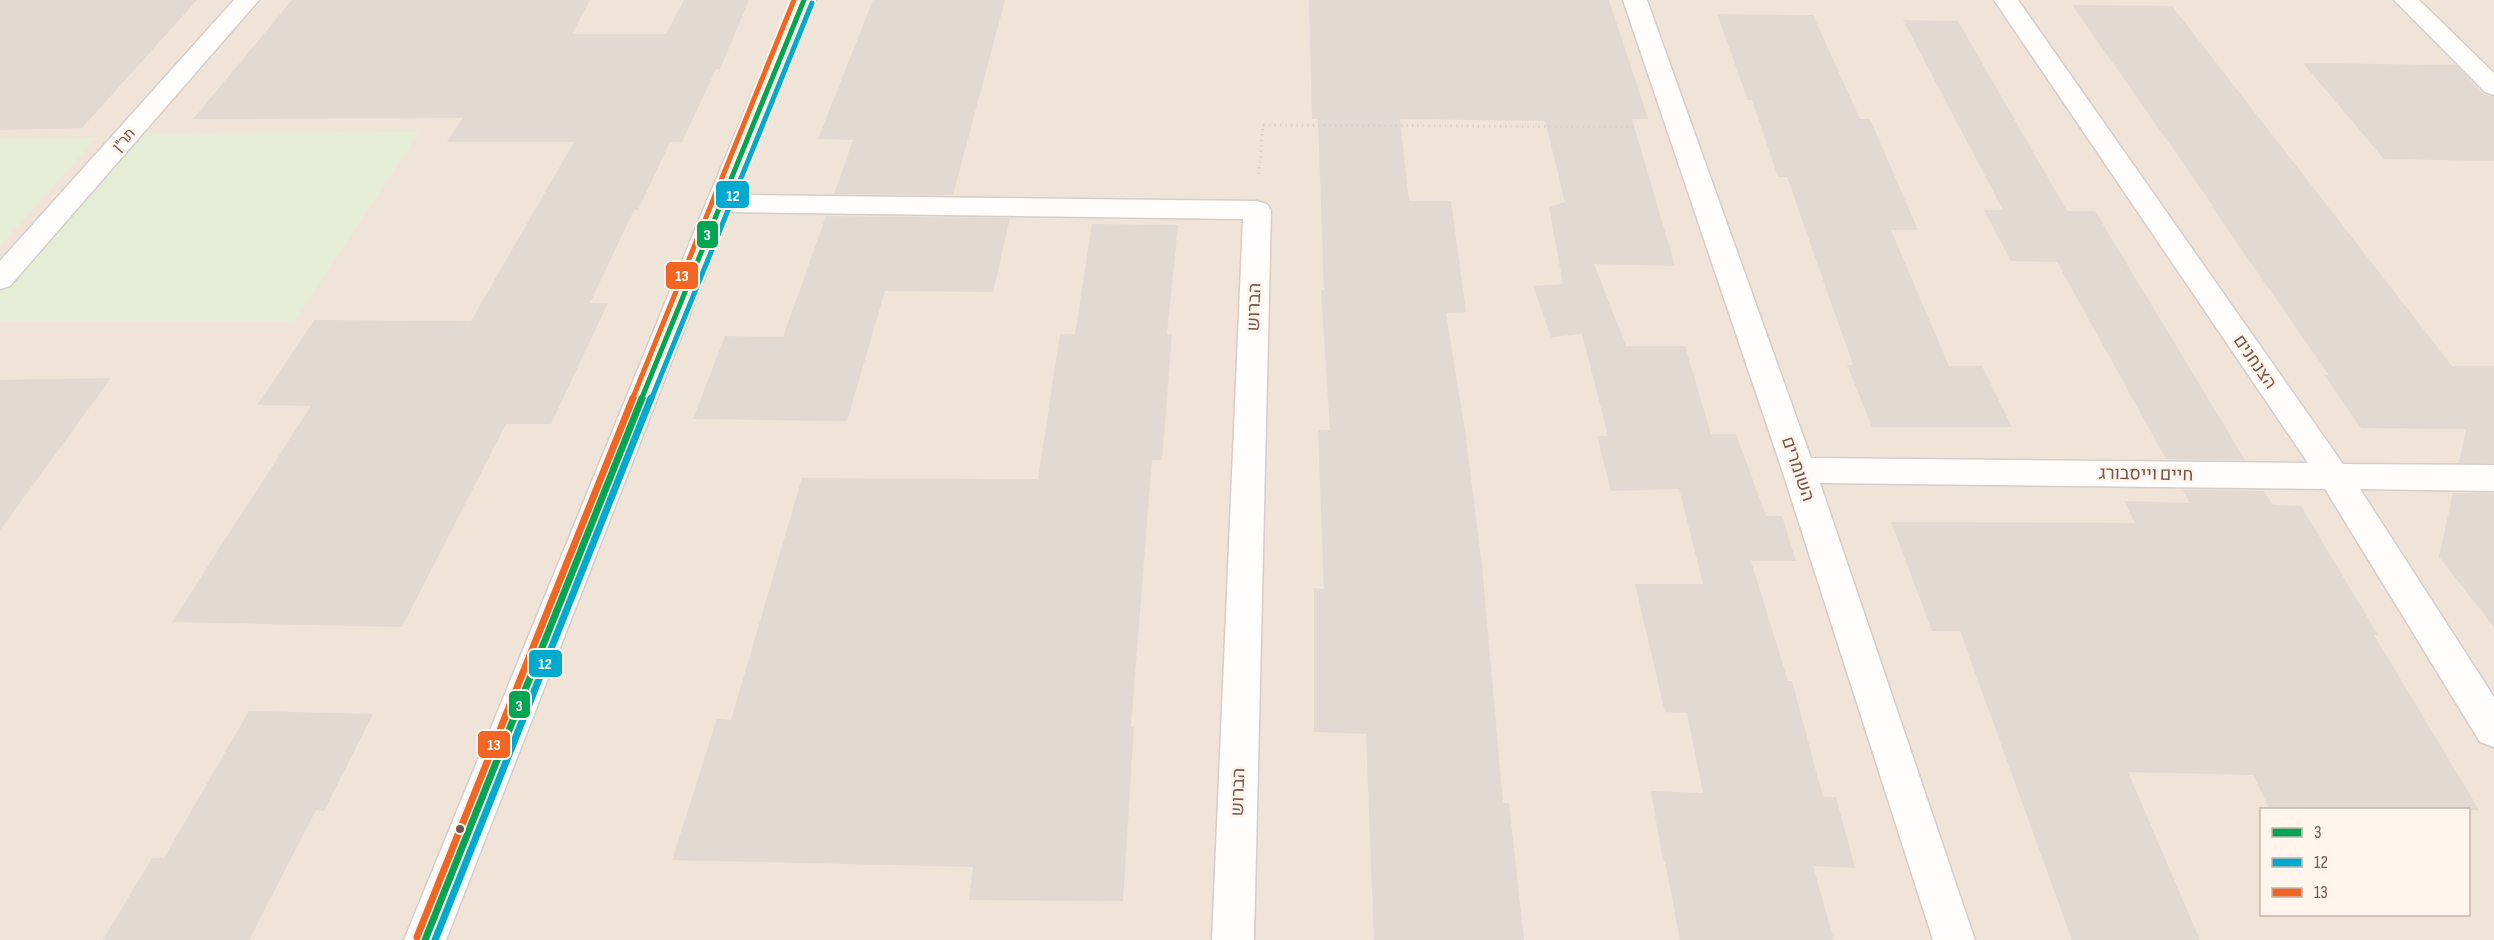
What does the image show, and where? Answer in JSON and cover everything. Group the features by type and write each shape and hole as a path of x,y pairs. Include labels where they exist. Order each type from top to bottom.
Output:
{"street":[{"name":"תר\"ן","path":"0,279 247,0"},
{"path":"425,940 720,203 804,0"},
{"name":"השומרים","path":"1635,0 1798,470 1954,940"},
{"name":"הצנחנים","path":"2006,0 2334,476 2494,730"},
{"path":"2406,0 2494,87"},
{"path":"720,203 1257,210"},
{"name":"הברוש","path":"1233,940 1257,210"},
{"name":"חיים וייסבורג","path":"1798,470 2494,478"}],"path":[{"path":"1257,210 1263,125 1678,128"}],"shaded area":[{"path":"0,0 2494,0 2494,940 0,940"}],"green space":[{"path":"419,132 295,321 0,322 0,286 135,133"},
{"path":"97,137 0,246 0,138"}],"building":[{"path":"0,0 197,0 82,128 0,130"},
{"path":"292,0 590,0 572,34 666,34 684,0 749,0 720,69 716,69 682,142 670,142 638,210 634,210 590,303 608,303 551,424 506,424 402,627 172,622 311,406 257,405 314,320 471,321 574,142 447,142 463,118 193,119"},
{"path":"873,0 1005,0 953,195 834,194 853,140 818,139"},
{"path":"1309,0 1609,0 1648,119 1632,119 1675,266 1594,264 1626,346 1685,346 1711,434 1736,434 1766,516 1782,516 1796,561 1751,561 1788,681 1792,681 1823,797 1836,797 1855,868 1813,866 1834,940 1680,940 1651,791 1703,793 1687,713 1665,712 1635,584 1703,584 1679,489 1611,491 1597,436 1608,436 1582,334 1551,337 1533,286 1563,284 1549,207 1565,202 1545,121 1400,119 1409,201 1451,201 1466,312 1446,313 1465,430 1482,566 1503,803 1509,803 1524,940 1374,940 1366,734 1314,732 1314,588 1324,589 1318,430 1330,430 1321,290 1324,290 1318,119 1312,119"},
{"path":"2072,5 2172,6 2452,366 2494,366 2494,463 2459,463 2466,429 2361,428 2324,375 2329,375"},
{"path":"1717,14 1813,15 1860,119 1870,119 1918,230 1891,230 1949,366 1982,366 2012,427 1872,427 1847,365 1853,365 1787,177 1778,177 1752,100 1748,100"},
{"path":"1903,20 1958,21 2067,211 2095,211 2245,460 2166,459 2057,262 2011,261 1984,210 2003,210"},
{"path":"2303,63 2456,65 2483,94 2494,97 2494,161 2384,159"},
{"path":"826,216 1010,218 993,292 885,291 847,421 693,419 725,336 783,337"},
{"path":"1092,224 1178,225 1167,334 1172,334 1162,460 1152,460 1131,726 1134,726 1123,901 969,900 973,867 672,860 717,719 731,720 802,478 1038,479 1060,334 1075,334"},
{"path":"111,378 0,530 0,380"},
{"path":"2183,490 2264,491 2273,505 2301,506 2378,635 2374,635 2479,810 2470,810 2470,808 2269,808 2253,775 2128,772 2200,940 2072,940 1960,631 1932,631 1891,522 2135,523 2124,501 2190,503"},
{"path":"2453,493 2494,493 2494,627 2439,557"},
{"path":"249,711 373,714 324,811 316,810 249,940 103,940 152,858 164,858"}],"transit line":[{"name":"13","path":"417,937 794,0"},
{"name":"3","path":"425,940 720,203 804,0"},
{"name":"12","path":"435,940 728,206 812,3"}]}
